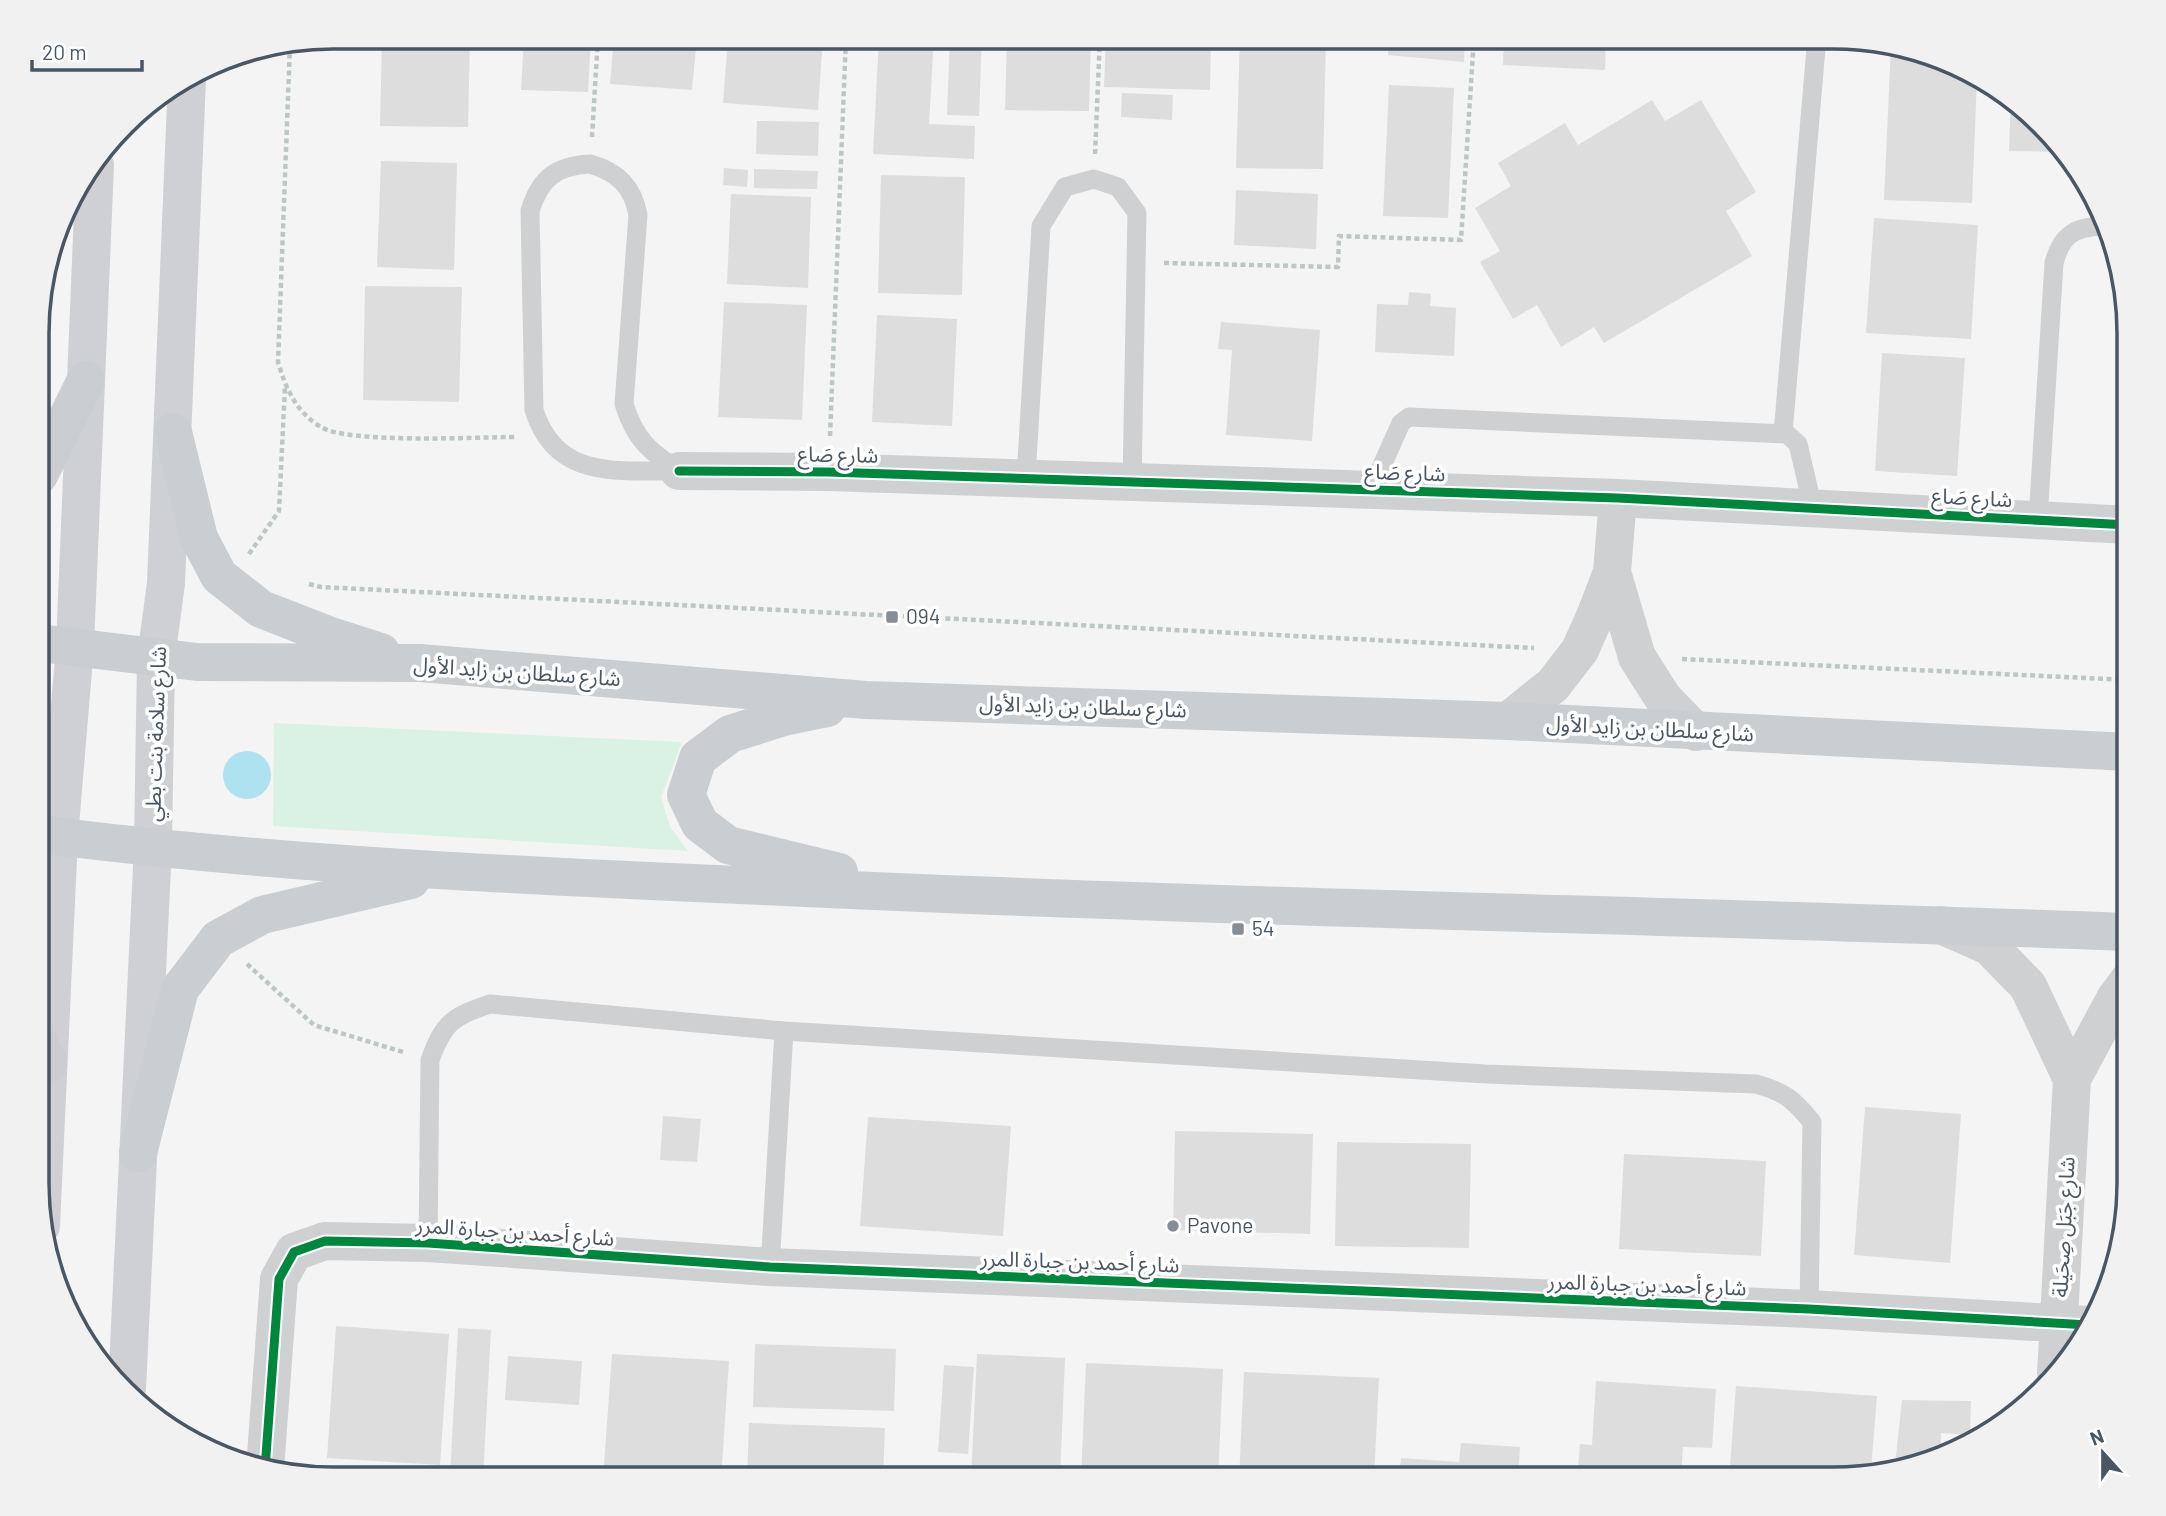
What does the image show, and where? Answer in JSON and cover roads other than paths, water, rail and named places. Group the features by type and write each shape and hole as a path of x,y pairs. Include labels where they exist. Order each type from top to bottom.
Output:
{"main road":[{"name":"شارع سلامة بنت بطي","path":"127,1379 153,846 156,658 166,583 187,90"},
{"path":"94,179 86,380 57,645 49,836 208,853 445,872 948,895 2117,932"},
{"path":"49,455 86,380"},
{"path":"173,432 199,538 219,576 261,609 328,635 420,663"},
{"name":"شارع سلطان بن زايد الأول","path":"57,645 216,663 420,663 866,699 1508,721 2117,751"},
{"path":"866,699 788,716 730,734 698,758 687,795 700,824 727,845 948,895"},
{"path":"138,1153 180,989 218,939 262,915 445,872"}],"street":[{"name":"شارع صَاع","path":"679,471 828,472 1618,498 2117,524"},
{"path":"1508,721 1553,685 1580,650 1612,572 1618,498"},
{"path":"1612,572 1637,657 1663,698 1696,732"},
{"name":"شارع جَبَل صِحَيلة","path":"1941,925 1989,946 2028,986 2072,1079 2074,1324 2067,1344"},
{"name":"شارع جَبَل صِحَيلة","path":"2072,1079 2117,996"},
{"name":"شارع أحمد بن جبارة المرر","path":"266,1459 279,1279 294,1252 325,1241 428,1243 770,1267 1809,1310 2074,1324"}],"lane":[{"path":"1783,433 1816,49"},
{"name":"شارع صَاع","path":"590,164 605,168 618,176 628,187 635,201 638,215 624,404 630,424 640,441 679,471 602,470 585,466 556,449 539,424 533,395 530,211 535,195 544,181 573,165 590,164"},
{"path":"1026,478 1041,226 1066,187 1094,179 1118,187 1137,213 1132,482"},
{"name":"شارع صَاع","path":"2038,519 2054,263 2058,248 2065,237 2086,226 2096,226"},
{"path":"1371,489 1401,423 1409,417 1783,433 1792,436 1798,444 1813,508"},
{"path":"428,1243 430,1060 440,1034 459,1014 490,1004 784,1031 1486,1074 1756,1084 1779,1090 1797,1104 1812,1122 1809,1310"},
{"path":"770,1267 784,1031"}],"water":[{"path":"247,751 264,758 271,775 264,792 247,799 230,792 223,775 230,758"}],"place":[{"name":"094","path":"892,617"},
{"name":"54","path":"1238,929"},
{"name":"Pavone","path":"1173,1226"}]}
